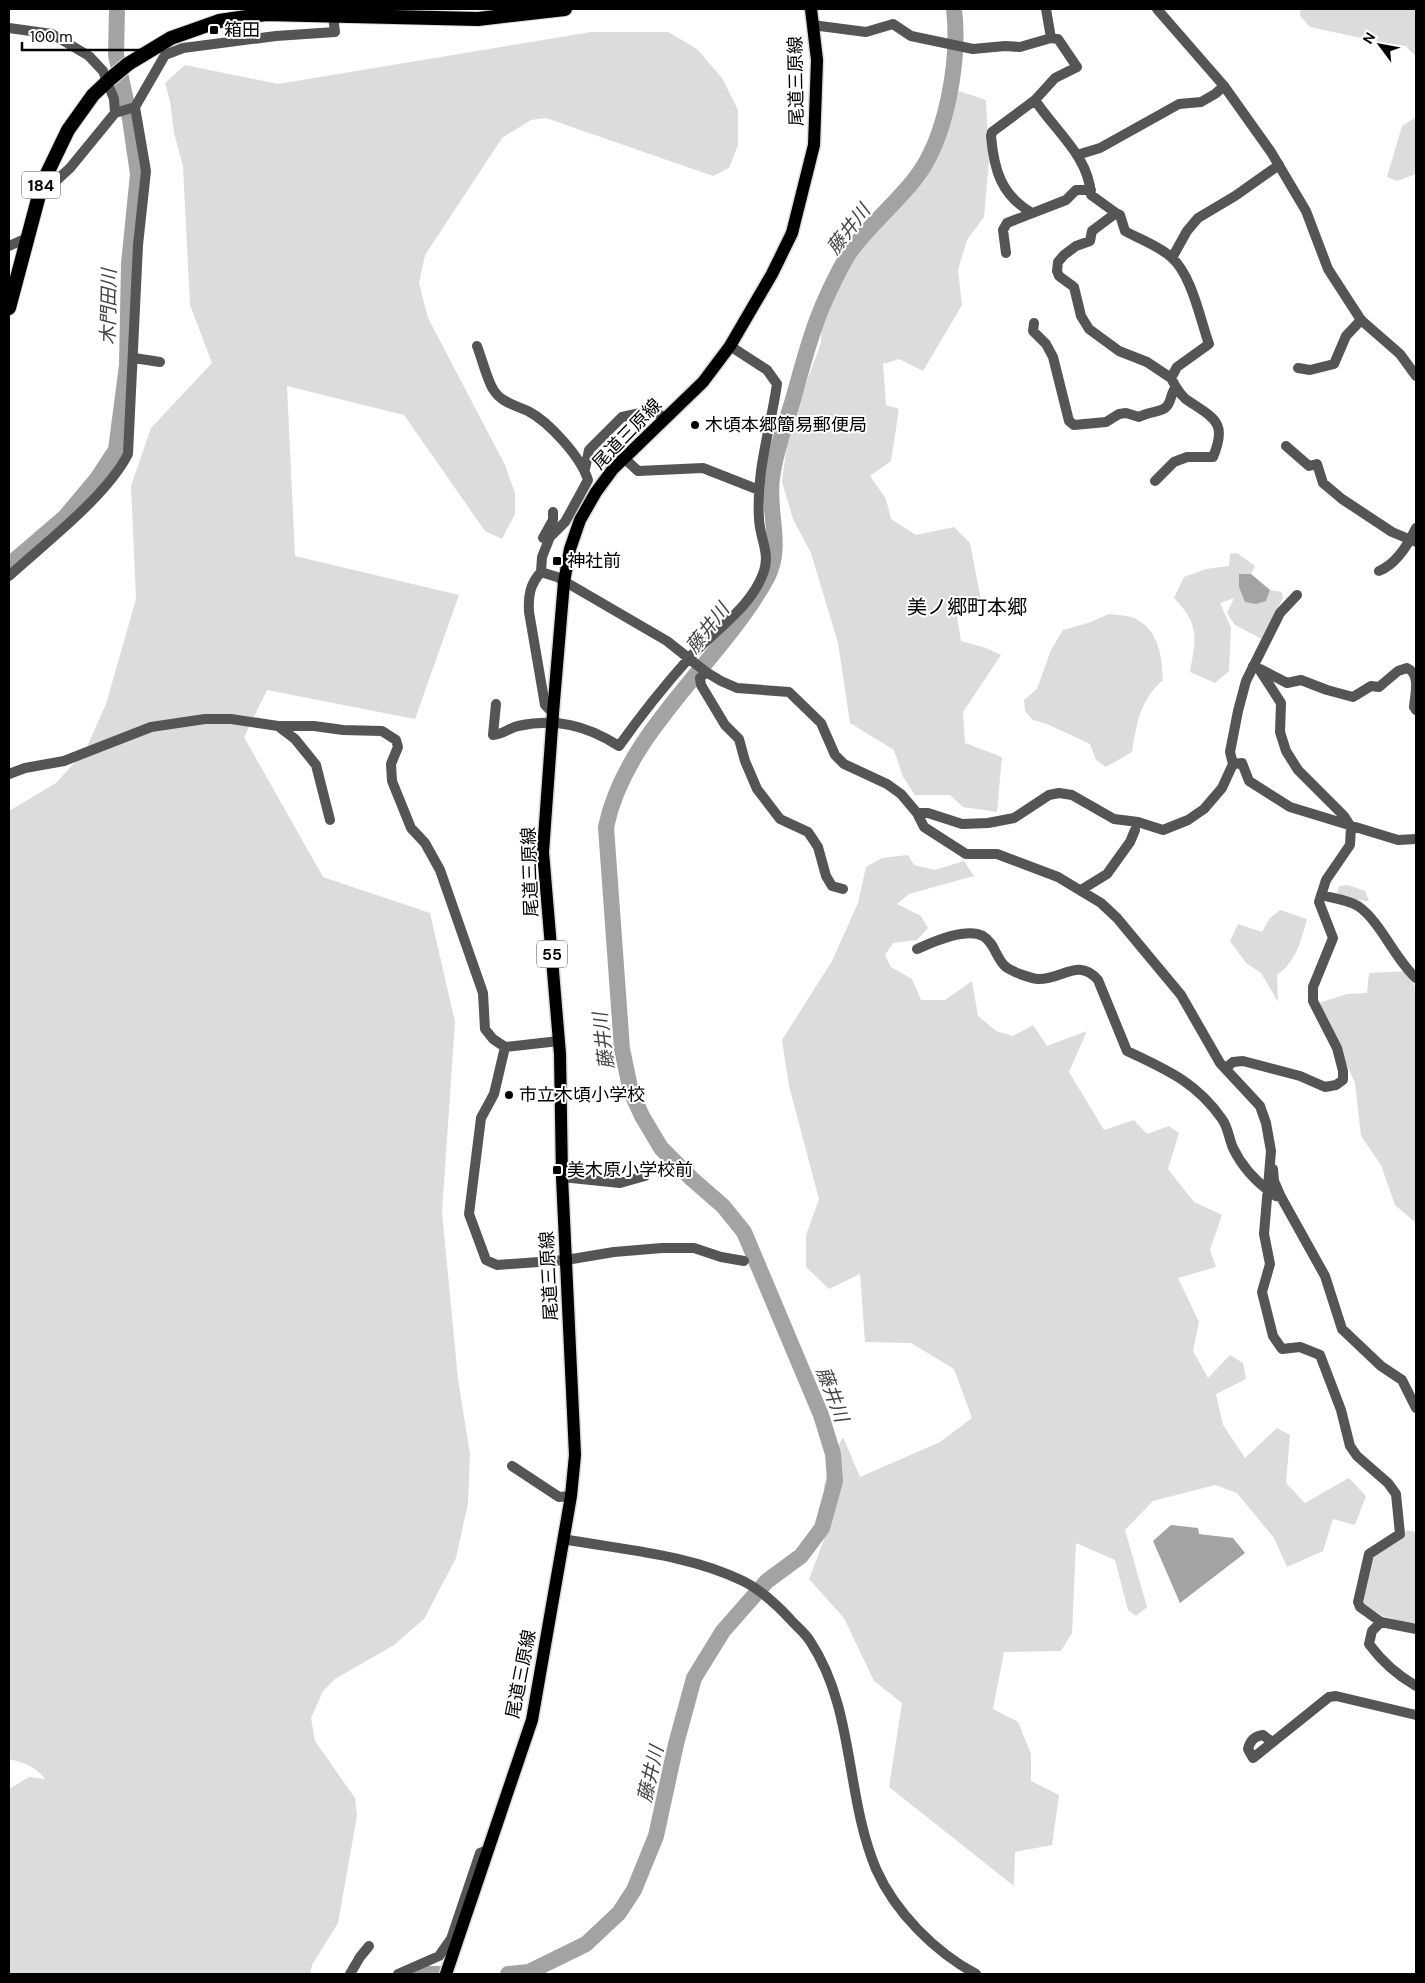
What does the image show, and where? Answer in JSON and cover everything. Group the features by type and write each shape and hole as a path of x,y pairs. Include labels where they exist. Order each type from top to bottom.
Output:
{"highway":[{"name":"184","path":"9,308 42,184 68,130 93,95 108,81 128,64 171,38 219,21 265,12 333,16 478,19 564,9"}],"main road":[{"name":"尾道三原線","path":"448,1968 532,1720 571,1496 574,1456 562,1177 559,1041 544,852 552,718 564,582 570,549 580,520 596,492 624,458 703,382 730,346 772,274 792,233 814,145 816,60 811,9"}],"street":[{"path":"1046,9 1051,38"},
{"path":"1157,9 1224,86 1279,165 1306,211 1328,269 1361,320 1400,354 1416,376"},
{"path":"9,576 91,502 120,471 128,454 138,245 146,171 135,107 165,55 183,48 276,36 335,32 333,16"},
{"path":"812,25 866,32 893,24 911,36 972,49 1005,46 1020,47 1051,38 1058,39 1077,67 1055,78 1035,100 992,132 991,136 994,163 1002,183 1016,204 1032,212"},
{"path":"9,28 52,34 89,56 104,71 114,99 115,113"},
{"path":"1077,155 1100,148 1179,104 1200,102 1215,94 1224,86"},
{"path":"1035,100 1048,120 1058,129 1077,155 1087,176 1091,195 1120,216 1125,231 1172,258 1197,300 1198,315 1209,344 1177,367 1171,378"},
{"path":"42,184 57,180 70,168 115,113 135,107"},
{"path":"1172,258 1187,231 1198,218 1235,196 1279,165"},
{"path":"1006,253 1003,230 1007,223 1066,200 1076,190 1091,190"},
{"path":"1116,213 1092,231 1090,241 1076,246 1058,262 1057,271 1059,276 1074,287 1081,316 1089,329 1119,351 1147,362 1171,378 1188,402 1213,416 1218,430 1219,443 1213,457 1187,458 1174,462 1155,481"},
{"path":"9,246 27,238"},
{"path":"1298,368 1310,370 1334,364 1346,336 1361,320"},
{"path":"1034,323 1033,331 1046,344 1053,357 1068,421 1074,425 1106,422 1119,414 1126,413 1139,417 1148,412 1164,410 1171,399 1172,390 1176,387"},
{"path":"477,346 492,389 504,401 530,412 558,436 585,470"},
{"path":"496,704 492,735 498,735 514,727 552,718 597,732 619,746 645,708 690,658 748,599 763,573 768,555 760,530 760,468 777,384 766,370 730,346"},
{"path":"134,358 160,362"},
{"path":"552,718 545,705 528,597 534,580 541,572 542,557 550,537 565,522 588,480 585,461 589,450 622,417 654,410 665,419"},
{"path":"1286,446 1309,466 1316,464 1323,483 1342,499 1392,532 1414,541"},
{"path":"624,458 638,471 703,468 759,490"},
{"path":"553,512 553,520 540,544 537,557 536,563 541,572 564,582 666,641 706,672 737,688 789,692 821,724 835,755 844,764 887,784 902,794 917,813 924,827 966,854 997,854 1058,877 1081,890 1117,918 1181,995 1220,1063 1260,1106 1270,1141 1264,1234 1270,1264 1262,1292 1273,1336 1282,1349 1300,1347 1320,1355 1341,1410 1350,1446 1357,1456 1388,1482 1396,1494 1400,1534 1369,1554 1358,1602 1360,1607 1381,1622 1416,1629"},
{"path":"1379,571 1391,566 1398,554 1414,541 1416,528"},
{"path":"917,813 928,812 962,824 988,824 1014,818 1049,795 1059,792 1072,795 1135,830 1163,830 1188,820 1204,809 1222,788 1233,764 1230,752 1238,711 1280,614 1297,594"},
{"path":"1256,667 1287,683 1301,680 1353,697 1371,686 1380,687 1398,671 1408,668 1413,670 1416,676 1414,707 1416,710"},
{"path":"1226,1068 1233,1062 1244,1061 1300,1076 1325,1087 1336,1085 1343,1080 1343,1071 1337,1048 1313,1001 1314,987 1333,938 1319,902 1320,895 1326,880 1350,845 1352,827 1344,816 1298,770 1286,751 1280,732 1280,703 1256,667"},
{"path":"706,672 700,678 701,685 725,725 739,739 745,761 757,789 780,819 808,832 818,847 826,876 832,886 843,889"},
{"path":"9,774 24,768 64,762 151,727 205,719 231,719 278,726 314,726 382,732 396,740 398,747 391,764 392,781 411,828 425,843 440,870 483,993 485,1029 493,1039 505,1047 559,1041"},
{"path":"278,726 295,739 316,765 330,820"},
{"path":"1233,764 1242,763 1249,781 1290,807 1328,817 1352,827 1398,840 1416,839"},
{"path":"1114,819 1138,822 1163,830"},
{"path":"1081,890 1107,874 1130,842 1135,830"},
{"path":"1320,895 1356,905 1367,914 1405,968 1416,978"},
{"path":"917,948 963,934 983,936 992,945 1005,966 1032,978 1040,979 1082,968 1091,972 1098,980 1127,1051 1168,1070 1194,1087 1223,1121 1234,1149 1249,1174 1267,1190 1281,1197"},
{"path":"505,1047 494,1094 481,1118 469,1214 486,1260 497,1265 566,1260 614,1252 662,1248 694,1248 721,1257 744,1261"},
{"path":"1270,1160 1272,1161 1274,1181 1281,1197 1325,1276 1342,1329 1381,1366 1402,1380 1416,1408"},
{"path":"562,1177 620,1183 645,1176"},
{"path":"512,1466 559,1497 571,1496"},
{"path":"563,1540 707,1565 744,1582 780,1608 810,1640 832,1683 846,1736 864,1833 877,1870 901,1910 927,1938 965,1968 976,1974"},
{"path":"1381,1622 1372,1631 1370,1644 1379,1657 1396,1674 1416,1686"},
{"path":"1272,1742 1329,1697 1336,1696 1416,1715"},
{"path":"398,1974 439,1956 451,1939 480,1853 488,1850"},
{"path":"350,1974 360,1957 370,1946"}],"shaded area":[{"path":"1300,9 1416,9 1416,56 1407,48 1310,27 1300,16"},
{"path":"591,32 668,32 697,49 722,78 738,110 738,145 729,168 713,176 546,118 531,120 502,138 425,255 419,283 428,318 505,465 515,493 515,514 502,539 485,531 404,415 287,386 295,556 459,595 415,719 267,690 244,737 323,877 430,913 455,1022 442,1212 458,1379 470,1454 468,1503 456,1558 424,1619 394,1645 335,1679 323,1691 311,1718 315,1741 355,1798 357,1816 338,1923 312,1965 310,1974 9,1974 9,1789 29,1777 45,1779 29,1766 9,1759 9,811 56,783 85,751 106,704 136,599 131,486 151,428 212,363 190,305 183,166 174,133 170,101 165,83 185,65 278,84"},
{"path":"953,89 986,100 989,160 984,217 967,240 958,270 962,305 923,371 899,359 883,364 886,405 899,409 891,461 870,476 886,499 891,519 916,535 954,527 970,543 981,600 957,616 961,641 986,648 1001,655 963,712 965,743 1002,757 997,812 963,807 950,795 915,795 903,777 894,750 850,723 838,643 811,553 793,519 782,482 787,443 801,397 821,343 822,287 850,240 943,140"},
{"path":"1416,117 1416,174 1397,181 1387,177 1402,126"},
{"path":"1237,553 1255,566 1251,574 1239,575 1239,587 1266,601 1270,590 1282,592 1283,598 1262,639 1235,625 1227,613 1234,598 1220,603 1231,628 1229,671 1215,683 1190,672 1194,649 1194,632 1188,616 1174,598 1184,577 1206,569 1229,566 1230,554"},
{"path":"1239,574 1251,574 1270,590 1266,601 1256,604 1245,602 1239,587"},
{"path":"1109,614 1133,618 1150,630 1158,645 1162,662 1163,680 1149,695 1144,704 1138,721 1132,752 1106,767 1096,760 1090,744 1047,724 1033,720 1025,711 1024,700 1037,689 1051,650 1063,630 1088,623"},
{"path":"908,855 914,865 935,870 964,861 974,876 909,894 897,904 921,916 928,928 917,940 893,943 885,955 891,967 912,979 921,1000 945,1000 972,981 978,1016 996,1031 1013,1036 1033,1025 1047,1046 1087,1031 1069,1072 1104,1130 1134,1120 1147,1134 1169,1126 1179,1133 1168,1169 1194,1202 1222,1215 1210,1250 1216,1267 1178,1278 1199,1322 1193,1351 1208,1378 1230,1355 1243,1363 1246,1379 1216,1394 1223,1425 1245,1458 1277,1428 1290,1435 1286,1483 1305,1503 1349,1478 1366,1496 1355,1525 1333,1519 1323,1551 1287,1567 1274,1538 1237,1493 1215,1485 1153,1501 1125,1530 1147,1607 1136,1616 1128,1610 1115,1560 1076,1543 1072,1633 1061,1651 1004,1652 993,1709 1018,1722 1031,1754 1031,1781 1059,1795 1052,1845 1015,1852 1014,1886 889,1787 902,1703 874,1681 844,1618 809,1579 831,1521 824,1486 830,1460 843,1437 860,1477 940,1442 972,1418 954,1369 911,1343 865,1342 860,1274 829,1289 806,1267 806,1235 819,1199 789,1086 782,1040 832,961 858,903 866,867 882,858"},
{"path":"1348,885 1365,891 1369,901 1348,899 1337,894 1339,886"},
{"path":"1280,910 1307,919 1300,943 1293,957 1289,964 1277,975 1278,1002 1261,973 1246,963 1230,941 1238,924 1262,932 1269,919"},
{"path":"1407,971 1416,989 1416,1223 1395,1205 1381,1165 1361,1136 1355,1083 1319,1003 1347,994 1367,993 1369,973"},
{"path":"1171,1525 1198,1528 1199,1534 1233,1538 1245,1553 1180,1603 1153,1541"},
{"path":"1407,1530 1416,1532 1416,1625 1383,1616 1363,1604 1371,1557 1403,1538"}],"waterway":[{"name":"木門田川","path":"9,565 65,517 97,479 116,450 127,365 129,264 138,174 130,119 116,55 117,9"},
{"name":"藤井川","path":"508,1974 529,1972 586,1944 619,1913 634,1890 656,1836 676,1744 694,1678 723,1631 767,1581 801,1556 822,1528 835,1481 833,1454 821,1415 744,1232 723,1206 661,1148 642,1116 631,1092 622,1049 606,827 617,792 633,760 653,728 725,639 767,578 772,566 775,541 771,491 773,469 811,336 826,298 848,254 914,180 935,143 943,122 953,75 955,51 954,9"},
{"name":"藤井川","path":"419,1974 441,1974"}],"place":[{"name":"箱田","path":"214,30"},
{"name":"木頃本郷簡易郵便局","path":"695,425"},
{"name":"神社前","path":"557,561"},
{"name":"市立木頃小学校","path":"509,1095"},
{"name":"美木原小学校前","path":"557,1170"}],"district":[{"name":"美ノ郷町本郷","path":"967,607"}]}
